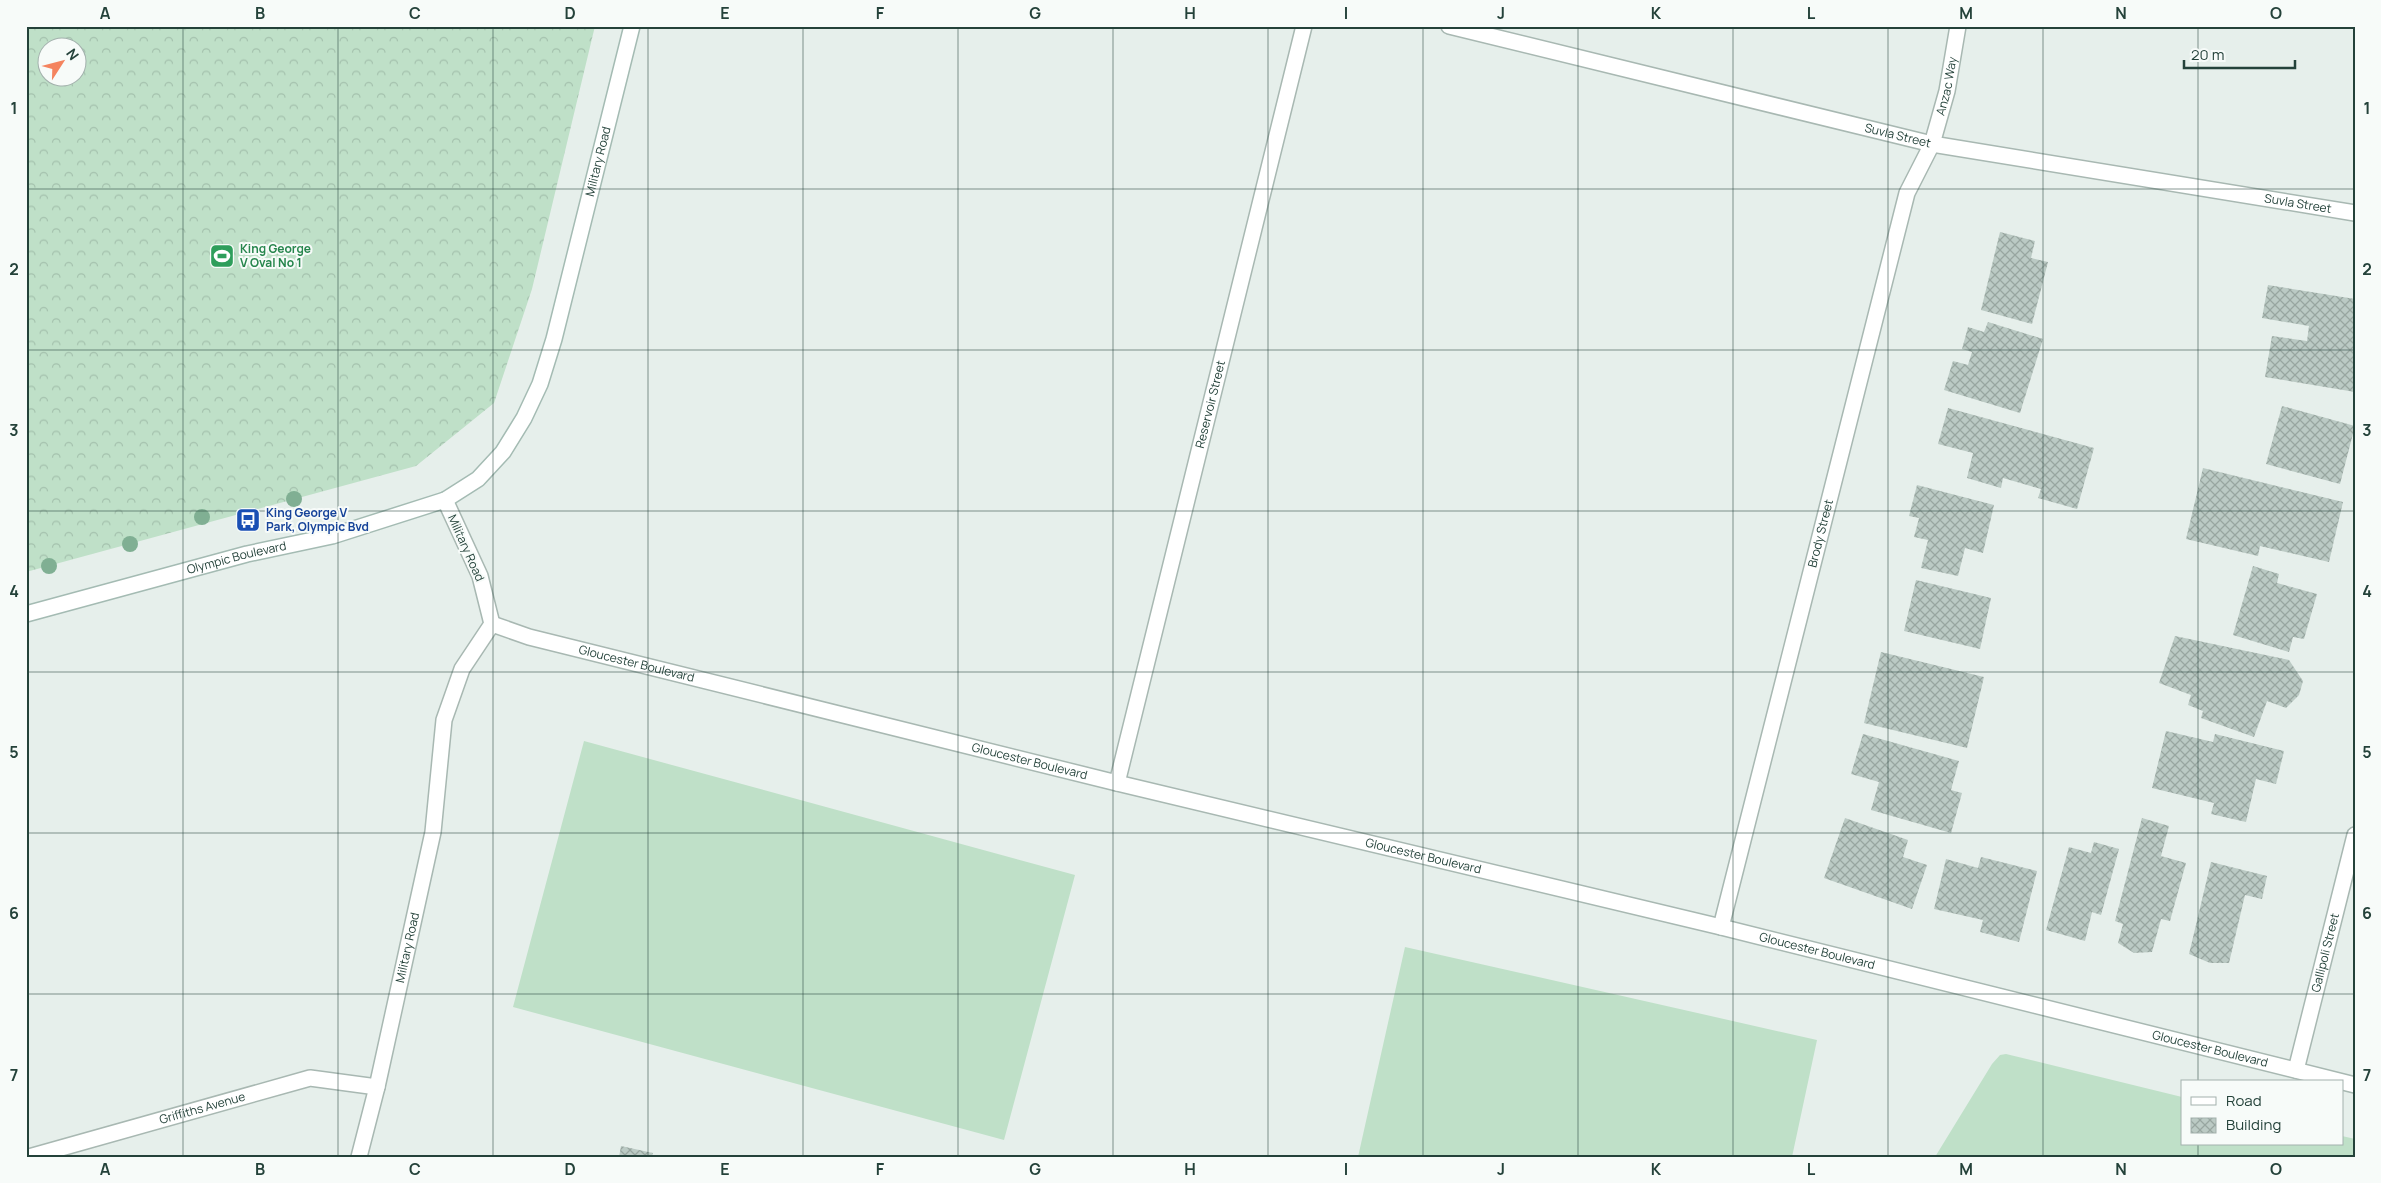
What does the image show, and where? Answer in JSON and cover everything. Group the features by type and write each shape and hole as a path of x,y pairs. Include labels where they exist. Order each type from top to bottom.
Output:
{"street":[{"name":"Military Road","path":"359,1157 377,1087 433,832 444,720 462,669 492,624 480,576 445,500 478,479 503,452 524,418 540,384 554,339 632,26"},
{"name":"Reservoir Street","path":"1117,783 1304,26"},
{"name":"Suvla Street","path":"1449,26 1932,144 2355,213"},
{"name":"Anzac Way","path":"1932,144 1948,91 1958,26"},
{"name":"Brody Street","path":"1721,927 1908,193 1932,144"},
{"name":"Olympic Boulevard","path":"26,614 246,554 332,536 445,500"},
{"name":"Gloucester Boulevard","path":"492,624 529,637 1117,783 1721,927 2335,1080"},
{"name":"Gallipoli Street","path":"2296,1070 2355,835"},
{"name":"Griffiths Avenue","path":"29,1157 310,1078 377,1087"}],"green space":[{"name":"King George V Oval No 1","path":"26,26 595,26 532,289 494,403 416,466 26,572"},
{"path":"584,741 1075,875 1004,1140 513,1007"},
{"path":"1405,947 1817,1040 1792,1157 1358,1157"},
{"path":"2006,1054 2181,1097 2181,1146 2344,1146 2344,1136 2355,1139 2355,1157 1935,1157 1992,1064 2000,1055"}],"building":[{"path":"2000,232 2035,241 2031,258 2048,262 2032,324 1981,310"},
{"path":"2268,285 2355,299 2355,392 2265,377 2272,336 2307,341 2309,326 2262,318"},
{"path":"1988,322 2043,339 2020,413 1944,390 1953,361 1968,365 1972,352 1962,349 1968,327 1984,332"},
{"path":"2282,406 2355,426 2340,484 2266,464"},
{"path":"1948,408 2094,448 2077,509 2038,498 2041,489 2003,478 2001,488 1967,478 1973,453 1938,444"},
{"path":"2203,468 2343,502 2329,562 2260,546 2258,556 2186,539"},
{"path":"1917,485 1994,505 1983,553 1965,548 1958,576 1921,568 1928,540 1914,537 1919,518 1909,516"},
{"path":"2253,566 2279,574 2277,583 2317,594 2304,639 2293,637 2289,652 2233,635"},
{"path":"1916,580 1991,598 1980,649 1904,631"},
{"path":"2175,636 2289,660 2303,681 2299,695 2286,708 2267,701 2254,737 2201,718 2203,711 2188,705 2191,695 2159,683"},
{"path":"1881,652 1984,677 1967,748 1864,723"},
{"path":"2166,731 2213,742 2215,734 2284,751 2276,784 2256,779 2246,822 2211,814 2214,803 2152,788"},
{"path":"1863,734 1959,761 1951,790 1962,793 1951,833 1871,810 1879,782 1851,774"},
{"path":"1845,818 1908,840 1903,857 1927,865 1912,909 1824,878"},
{"path":"2142,818 2169,826 2161,856 2186,863 2170,921 2161,919 2152,952 2134,953 2118,943 2123,924 2115,921"},
{"path":"2094,842 2119,849 2101,915 2092,912 2085,941 2046,930 2069,847 2091,853"},
{"path":"1981,857 2037,871 2019,942 1980,932 1983,920 1934,909 1946,859 1978,868"},
{"path":"2211,862 2267,876 2262,899 2245,895 2229,963 2210,963 2189,954"},
{"path":"621,1146 653,1153 652,1157 619,1157"}],"place":[{"name":"King George V Oval No 1","path":"222,256"},
{"name":"King George V Park, Olympic Bvd","path":"248,520"}]}
